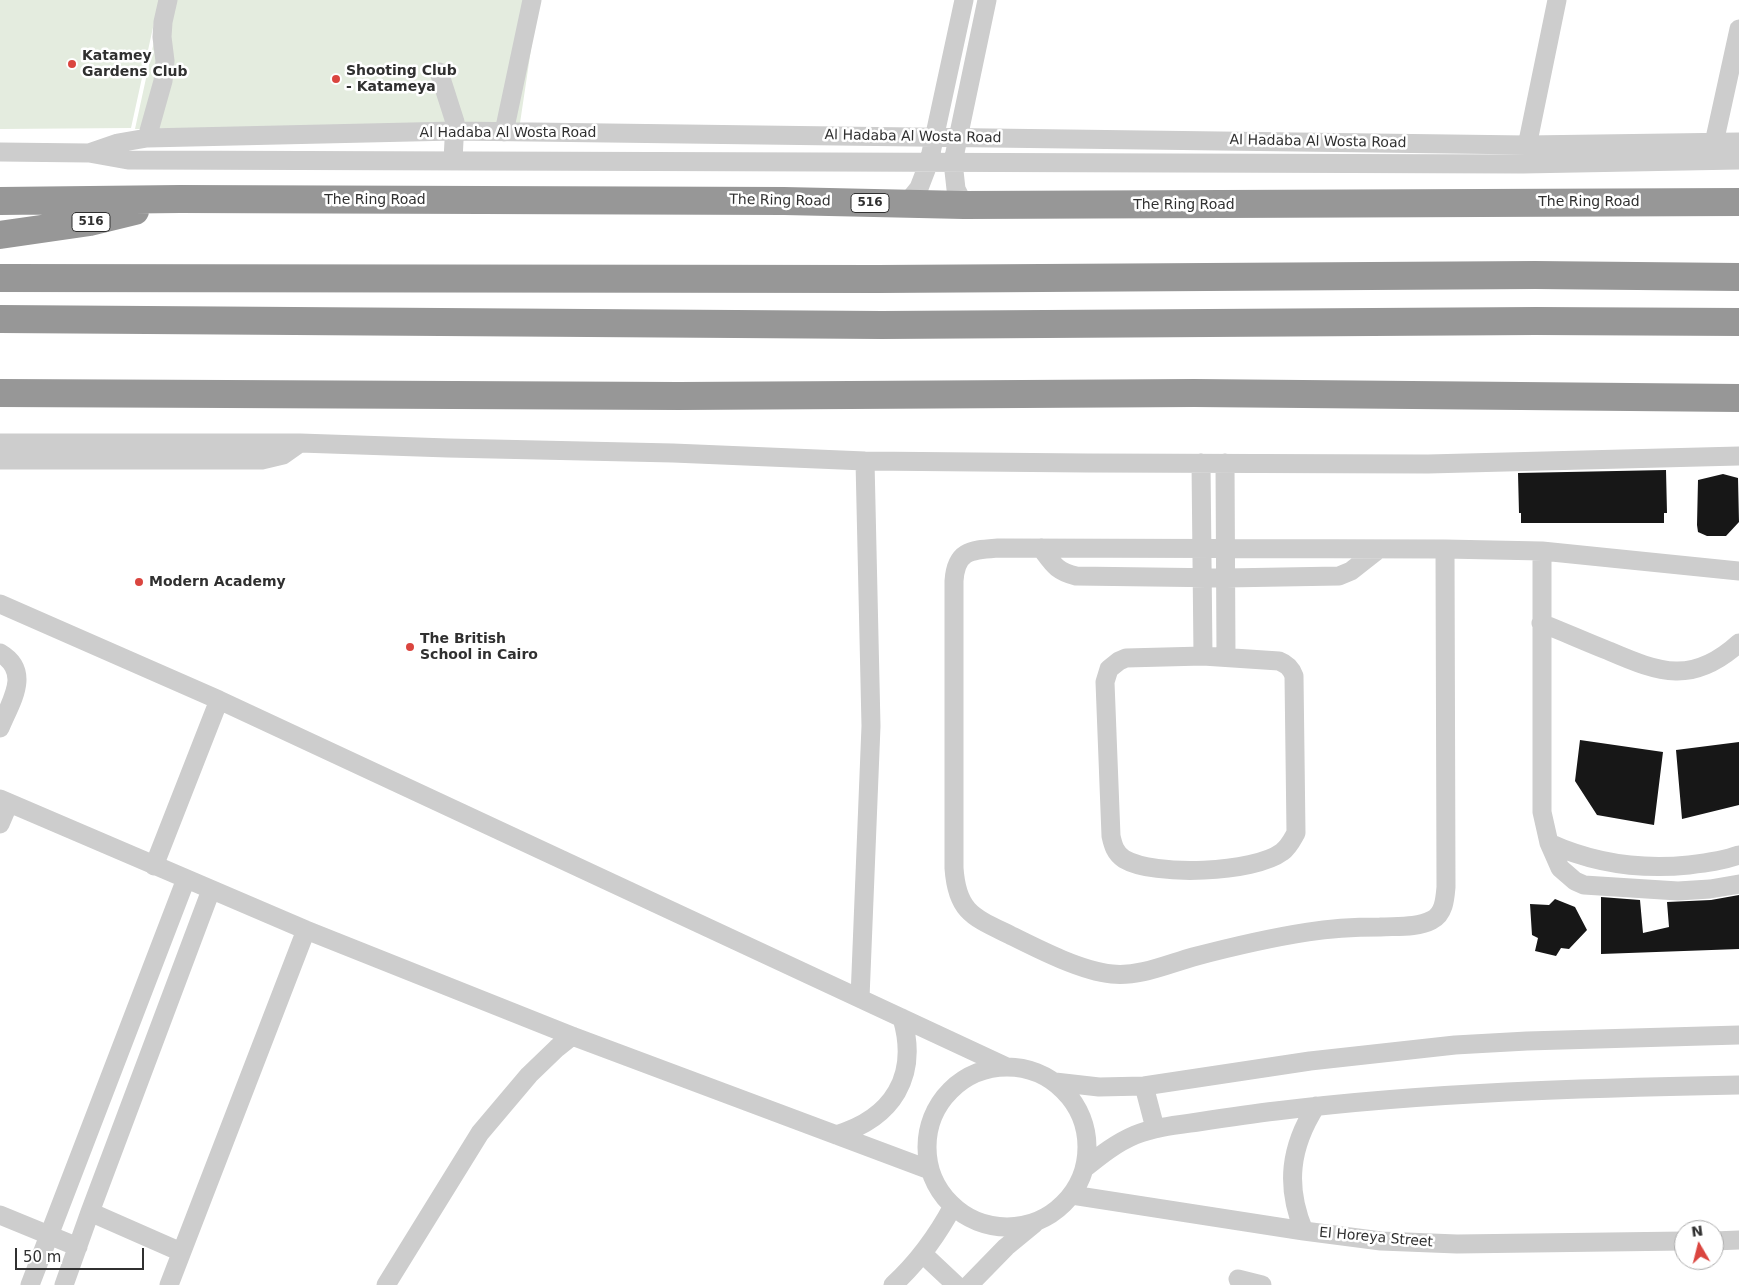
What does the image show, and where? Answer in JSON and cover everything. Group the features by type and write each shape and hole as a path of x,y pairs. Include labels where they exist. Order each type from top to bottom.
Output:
{"highway":[{"name":"The Ring Road","path":"0,202 180,199 784,201 964,205 1739,202"},
{"name":"516","path":"0,235 90,222 180,199"},
{"path":"0,278 888,279 1534,275 1739,277"},
{"path":"0,320 862,325 1516,321 1739,322"},
{"path":"0,393 679,396 1194,393 1739,398"}],"street":[{"path":"148,138 163,81 165,61 162,36 168,0"},
{"path":"504,132 532,0"},
{"path":"907,203 919,188 930,162 964,0"},
{"path":"964,205 956,188 953,162 987,0"},
{"path":"1523,164 1557,0"},
{"path":"1714,143 1739,29"},
{"path":"436,73 455,122 453,160"},
{"name":"Al Hadaba Al Wosta Road","path":"89,153 118,143 148,138 455,131 1527,144 1739,142"},
{"name":"Al Hadaba Al Wosta Road","path":"0,152 89,153 128,160 1523,164 1739,160"},
{"path":"0,443 68,452"},
{"path":"0,460 68,452 158,452 300,443 672,452 865,461 1438,464 1739,456"},
{"path":"860,998 871,726 865,461"},
{"path":"1201,463 1203,656"},
{"path":"1225,463 1226,656"},
{"path":"1446,549 1446,887 1445,901 1438,916 1433,920 1418,925 1342,928 1283,936 1141,971 1113,974 1095,972 1084,968 986,924 967,911 961,902 955,883 954,581 956,565 963,556 978,550 998,548 1446,549 1542,551 1739,571"},
{"path":"1041,548 1055,568 1063,573 1076,576 1202,578 1339,576 1351,572 1379,549"},
{"path":"1542,551 1542,812 1549,844 1560,868 1575,881 1584,885 1678,891 1710,889 1739,884"},
{"path":"0,604 219,700 1007,1067"},
{"path":"1541,623 1660,670 1673,671 1699,668 1722,657 1739,642"},
{"path":"0,653 8,658 18,675 17,685 1,725"},
{"path":"1203,656 1226,656 1279,661 1292,670 1294,676 1296,833 1288,847 1276,856 1228,868 1180,870 1131,862 1117,852 1111,836 1104,682 1106,675 1113,664 1126,658 1203,656"},
{"path":"154,866 219,700"},
{"path":"0,824 4,801 306,930 572,1036 930,1170"},
{"path":"1549,844 1602,862 1640,867 1706,863 1739,856"},
{"path":"1678,866 1678,891"},
{"path":"30,1285 186,879"},
{"path":"64,1285 211,890"},
{"path":"169,1285 306,930"},
{"path":"836,1135 865,1124 888,1104 897,1092 907,1063 908,1048 902,1018"},
{"path":"1054,1082 1099,1087 1144,1086 1310,1061 1446,1046 1527,1041 1739,1035"},
{"path":"386,1285 480,1133 529,1075 572,1036"},
{"path":"1007,1067 1024,1068 1054,1082 1072,1099 1084,1120 1088,1144 1085,1168 1080,1182 1072,1195 1056,1211 1037,1221 1015,1227 993,1226 971,1219 953,1206 939,1190 930,1170 927,1146 928,1137 931,1121 942,1099 960,1082 975,1074 1007,1067"},
{"path":"1085,1168 1117,1144 1155,1128 1316,1106 1484,1092 1739,1085"},
{"path":"1144,1086 1155,1128"},
{"path":"1304,1231 1295,1204 1293,1168 1296,1146 1301,1132 1316,1106"},
{"name":"El Horeya Street","path":"1072,1195 1304,1231 1381,1240 1457,1244 1674,1241"},
{"path":"893,1285 923,1254 953,1206"},
{"path":"90,1212 181,1252"},
{"path":"0,1215 78,1246"},
{"path":"969,1285 1006,1248 1037,1221"},
{"path":"1724,1240 1739,1240"},
{"path":"923,1254 956,1285"},
{"path":"1238,1279 1262,1285"}],"shaded area":[{"name":"Katamey Gardens Club","path":"0,0 159,0 131,128 0,129"},
{"name":"Shooting Club - Katameya","path":"163,0 541,0 533,36 520,123 135,129"}],"building":[{"path":"1666,470 1667,513 1664,513 1664,523 1521,523 1518,473"},
{"path":"1723,474 1738,478 1739,522 1726,536 1707,536 1698,532 1698,480"},
{"path":"1580,740 1663,752 1654,825 1597,815 1575,781"},
{"path":"1739,742 1739,805 1682,819 1676,750"},
{"path":"1739,895 1739,949 1601,954 1601,897 1640,900 1643,933 1669,927 1667,902 1711,900"},
{"path":"1555,899 1575,907 1587,930 1569,949 1561,948 1556,956 1535,951 1538,938 1532,935 1530,904 1549,905"}],"place":[{"name":"Katamey Gardens Club","path":"72,64"},
{"name":"Shooting Club - Katameya","path":"336,79"},
{"name":"Modern Academy","path":"139,582"},
{"name":"The British School in Cairo","path":"410,647"}]}
